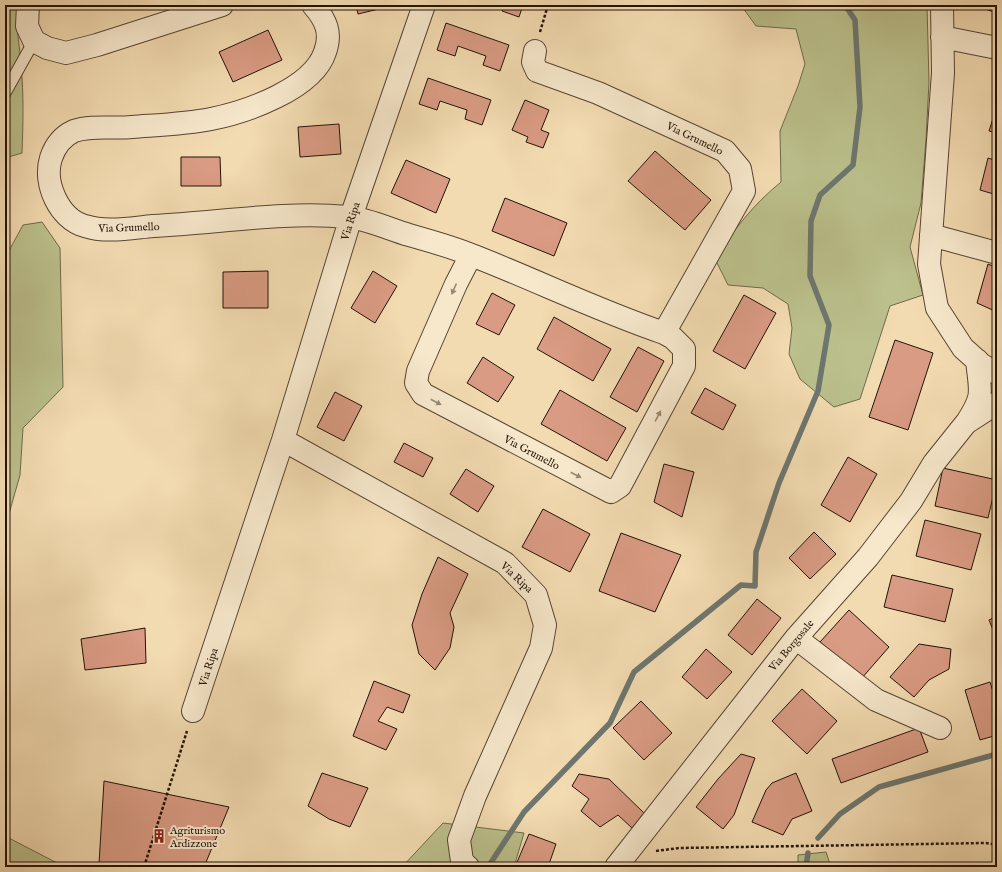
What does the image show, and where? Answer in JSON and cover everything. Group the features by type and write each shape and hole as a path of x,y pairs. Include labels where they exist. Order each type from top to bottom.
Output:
{"street":[{"path":"28,5 27,26 34,41 46,48 66,53 97,45 222,5"},
{"name":"Via Grumello","path":"313,5 325,18 328,42 322,62 309,76 287,91 249,108 210,119 129,127 87,128 73,132 59,141 52,156 48,170 51,186 67,218 83,226 99,229 196,224 288,215 351,218 472,254 618,317 664,333 673,338 684,349 684,366 620,486 611,492 423,394 416,383 418,371 456,284 472,254"},
{"name":"Via Ripa","path":"193,711 283,440 351,218 424,5"},
{"path":"942,5 943,73 929,264 937,308 963,348 977,360 997,373"},
{"path":"942,37 997,48"},
{"name":"Via Grumello","path":"535,51 534,62 537,71 598,93 725,151 740,169 744,191 664,333"},
{"path":"931,235 997,253"},
{"name":"Via Borgosale","path":"621,860 796,638 877,544 911,501 934,463 979,404 981,388 977,360"},
{"name":"Via Borgosale","path":"966,423 997,403"},
{"name":"Via Ripa","path":"283,440 505,563 536,595 545,625 541,648 475,796 459,840 462,862 468,867"},
{"path":"796,638 876,700 940,728"}],"lane":[{"path":"5,93 34,41"}],"path":[{"path":"535,51 548,5"},
{"path":"144,867 193,711"},
{"path":"621,860 679,848 986,843 997,845"}],"green space":[{"path":"5,5 17,5 23,110 22,153 5,158"},
{"path":"748,5 927,5 929,82 926,140 921,203 910,247 923,295 890,306 860,399 834,407 800,379 789,354 792,328 788,304 763,288 728,285 715,259 745,218 771,190 781,182 780,131 805,64 796,29 756,26 743,8"},
{"path":"42,222 60,248 63,387 23,428 20,475 5,528 5,258 23,225"},
{"path":"443,823 524,833 514,867 402,867"},
{"path":"5,836 59,864 58,867 5,867"},
{"path":"826,852 831,867 798,867 798,855"}],"building":[{"path":"356,5 387,5 387,7 358,14"},
{"path":"504,5 523,5 519,17 502,11"},
{"path":"983,5 997,5 997,13 982,8"},
{"path":"446,23 509,45 500,71 483,65 486,56 458,46 455,56 437,50"},
{"path":"268,30 282,60 233,82 219,52"},
{"path":"428,78 491,100 482,125 465,119 467,110 440,101 437,110 419,104"},
{"path":"525,100 549,110 541,130 549,133 543,148 526,142 528,137 512,130"},
{"path":"997,106 997,133 989,131"},
{"path":"339,124 341,154 300,157 298,127"},
{"path":"655,151 711,200 685,230 628,181"},
{"path":"181,157 220,157 221,186 181,186"},
{"path":"988,158 997,161 997,195 980,190"},
{"path":"406,160 450,179 436,213 391,193"},
{"path":"505,198 567,223 554,256 492,231"},
{"path":"988,264 997,268 997,312 977,303"},
{"path":"268,271 268,308 223,308 223,272"},
{"path":"373,271 397,286 375,323 351,308"},
{"path":"492,293 515,305 499,335 476,324"},
{"path":"744,295 776,313 745,369 713,351"},
{"path":"554,317 611,349 593,381 537,349"},
{"path":"895,340 933,353 908,430 869,417"},
{"path":"638,347 664,361 637,412 610,397"},
{"path":"483,357 514,377 498,402 467,383"},
{"path":"705,388 736,405 723,430 691,413"},
{"path":"560,390 626,428 607,461 541,424"},
{"path":"335,392 362,406 344,441 317,427"},
{"path":"404,443 433,458 423,477 394,462"},
{"path":"848,457 877,474 850,522 821,505"},
{"path":"664,464 694,472 682,517 654,502"},
{"path":"943,468 997,480 988,518 935,506"},
{"path":"466,469 494,486 478,512 450,494"},
{"path":"543,509 590,534 570,572 522,547"},
{"path":"925,520 981,534 971,570 916,556"},
{"path":"814,532 836,554 810,579 789,558"},
{"path":"621,533 681,555 655,612 599,591"},
{"path":"438,557 468,574 450,613 454,627 450,648 435,670 419,654 412,625 422,594"},
{"path":"892,575 953,589 945,622 884,607"},
{"path":"757,599 781,618 752,655 728,635"},
{"path":"849,610 889,647 861,679 820,642"},
{"path":"997,616 997,640 989,620"},
{"path":"145,628 146,663 85,670 81,639"},
{"path":"919,644 951,649 949,669 929,680 914,697 890,677"},
{"path":"706,649 732,672 707,699 682,677"},
{"path":"374,681 410,695 403,713 387,707 378,721 397,729 386,750 353,736"},
{"path":"990,682 997,704 997,735 980,740 965,690"},
{"path":"802,689 837,721 807,754 772,721"},
{"path":"641,701 672,733 644,760 613,728"},
{"path":"919,728 928,752 841,783 832,759"},
{"path":"741,754 755,758 734,815 723,829 696,807 718,779"},
{"path":"322,773 368,788 350,827 329,819 308,806"},
{"path":"796,773 812,811 792,819 783,835 752,822 766,790 772,783"},
{"path":"579,774 609,779 644,813 632,828 618,815 600,827 581,811 589,799 572,786"},
{"name":"Agriturismo Ardizzone","path":"104,781 229,807 204,867 106,867 99,864"},
{"path":"529,834 556,844 548,867 515,867"},
{"path":"958,863 967,867 956,867"}],"waterway":[{"path":"5,16 10,5"},
{"path":"488,867 524,812 610,723 634,672 741,585 755,586 756,552 779,483 818,391 829,325 810,276 811,221 820,195 853,165 860,107 855,20 845,5"},
{"path":"818,838 840,814 879,787 997,754"},
{"path":"806,867 808,853"}],"place":[{"name":"Agriturismo Ardizzone","path":"159,836"}]}
